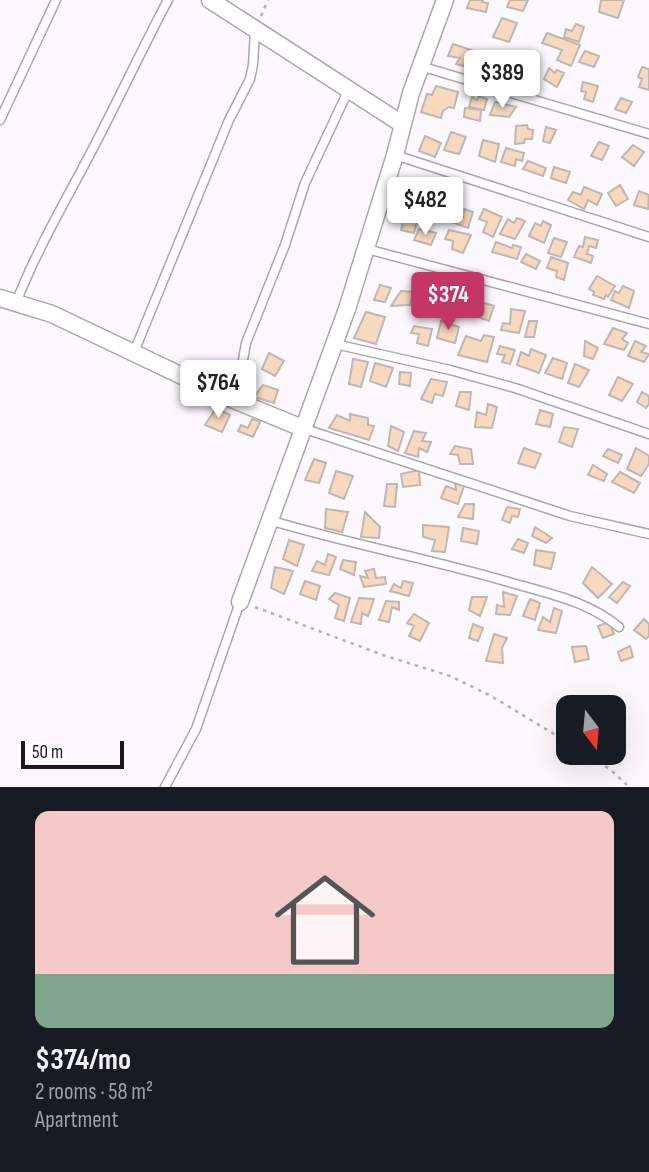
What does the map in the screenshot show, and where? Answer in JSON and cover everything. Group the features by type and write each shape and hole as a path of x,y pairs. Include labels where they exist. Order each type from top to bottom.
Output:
{"street":[{"path":"210,0 402,124"},
{"path":"240,602 335,344 367,249 419,66 446,0"},
{"path":"0,298 52,314 302,428"}],"lane":[{"path":"0,120 56,0"},
{"path":"16,303 57,213 91,153 168,0"},
{"path":"134,352 229,120 250,79 255,31"},
{"path":"419,66 649,134"},
{"path":"242,402 241,371 246,343 285,245 305,183 348,91"},
{"path":"395,155 649,237"},
{"path":"367,249 649,324"},
{"path":"335,344 450,370 649,434"},
{"path":"302,428 570,516 649,534"},
{"path":"269,520 342,541 427,559 566,598 594,610 619,627"},
{"path":"165,787 196,729 240,602"}],"path":[{"path":"240,602 383,655 457,679 491,695 556,735"},
{"path":"605,765 629,787"}],"building":[{"path":"470,0 483,0 482,2 488,3 486,12 467,8"},
{"path":"510,0 528,0 523,11 507,7"},
{"path":"601,0 624,0 618,18 599,12"},
{"path":"502,18 517,23 509,42 493,37"},
{"path":"576,24 584,27 579,42 564,37 566,29 572,31"},
{"path":"547,33 580,45 571,66 557,60 562,50 542,43"},
{"path":"453,44 480,53 476,69 456,64 460,58 448,56"},
{"path":"585,51 599,56 594,67 579,62"},
{"path":"499,53 513,56 511,68 496,66"},
{"path":"642,67 649,69 649,90 639,87 642,79 638,77"},
{"path":"549,68 555,73 557,70 564,73 557,87 544,79"},
{"path":"583,82 598,86 593,102 584,99 586,92 581,91"},
{"path":"436,86 458,92 454,108 449,107 443,111 441,118 421,112 427,94 432,95"},
{"path":"479,96 487,99 484,110 469,107 472,97 477,100"},
{"path":"621,98 632,102 626,113 615,109"},
{"path":"495,102 516,107 509,117 490,115"},
{"path":"465,108 481,110 480,121 464,117"},
{"path":"527,125 528,129 533,130 532,139 515,144 516,126"},
{"path":"546,127 556,130 550,143 543,141"},
{"path":"451,132 466,137 459,154 444,150"},
{"path":"425,136 441,143 435,157 419,151"},
{"path":"483,140 499,144 495,162 479,156"},
{"path":"599,142 609,146 602,160 591,156"},
{"path":"633,145 644,152 634,166 622,157"},
{"path":"506,148 524,153 522,161 516,159 515,166 501,162"},
{"path":"528,161 546,168 543,176 523,169"},
{"path":"554,167 570,172 566,183 551,178"},
{"path":"415,182 426,185 421,203 410,200"},
{"path":"620,185 628,199 616,206 608,193"},
{"path":"584,187 602,194 597,205 588,200 584,209 568,200 573,192 581,195"},
{"path":"639,191 649,195 648,209 634,205"},
{"path":"464,209 473,212 468,228 449,221 451,214 463,217"},
{"path":"484,209 502,217 493,237 483,232 487,222 479,219"},
{"path":"405,215 418,218 414,233 401,230"},
{"path":"517,218 525,221 515,239 500,234 508,219 514,223"},
{"path":"543,221 551,225 544,243 529,236 535,223 541,226"},
{"path":"419,229 436,233 431,245 414,240"},
{"path":"449,230 471,235 463,253 452,249 453,241 445,239"},
{"path":"585,237 598,240 596,248 589,246 587,254 593,256 591,263 574,257 579,246 583,247"},
{"path":"554,238 567,242 561,257 548,253"},
{"path":"496,242 512,248 513,245 521,247 517,259 492,252"},
{"path":"526,254 540,261 536,269 521,262"},
{"path":"551,257 568,263 564,280 556,277 557,271 547,268"},
{"path":"597,276 615,286 604,299 593,295 594,292 589,289"},
{"path":"380,285 391,288 385,302 374,300"},
{"path":"623,286 634,291 629,308 611,300 615,291 619,293"},
{"path":"401,291 413,292 410,305 391,306"},
{"path":"422,298 435,298 433,305 440,306 437,315 420,312"},
{"path":"478,301 494,306 489,321 472,315"},
{"path":"511,309 525,311 519,333 501,330 503,323 510,324"},
{"path":"366,312 385,317 376,344 354,338"},
{"path":"441,321 459,327 455,343 437,338"},
{"path":"529,321 537,321 534,337 525,337"},
{"path":"414,326 432,329 428,346 417,343 419,334 411,333"},
{"path":"613,328 627,333 622,339 628,343 624,350 604,344"},
{"path":"484,335 494,337 487,362 458,355 466,336 481,341"},
{"path":"585,341 598,348 593,359 584,356"},
{"path":"635,341 646,346 641,352 649,354 644,362 628,356"},
{"path":"500,346 515,350 510,364 502,362 505,355 497,354"},
{"path":"531,349 546,355 539,373 517,365 521,352 529,356"},
{"path":"269,353 284,361 275,376 262,369"},
{"path":"553,358 567,363 562,379 545,373"},
{"path":"353,359 368,362 361,387 349,384"},
{"path":"375,363 393,368 386,387 370,381"},
{"path":"575,364 589,370 579,387 568,383"},
{"path":"400,372 411,373 410,386 399,384"},
{"path":"618,377 633,384 622,401 609,395"},
{"path":"431,379 447,382 443,396 435,394 432,403 421,399"},
{"path":"263,385 278,390 274,403 254,397"},
{"path":"460,392 471,392 469,410 456,406"},
{"path":"642,392 649,396 646,408 637,402"},
{"path":"488,404 497,407 492,428 475,427 477,412 486,415"},
{"path":"216,408 230,415 222,432 205,425"},
{"path":"540,410 553,414 550,427 536,424"},
{"path":"350,414 368,418 368,425 374,426 369,440 329,428 337,415 350,421"},
{"path":"252,419 260,422 253,437 238,431 241,425 248,428"},
{"path":"391,426 404,432 398,451 388,446"},
{"path":"564,427 578,429 572,447 559,442"},
{"path":"414,431 426,433 422,441 431,442 427,452 419,448 418,457 405,453"},
{"path":"455,446 471,449 473,464 460,464 458,455 450,454"},
{"path":"524,448 541,454 535,468 518,463"},
{"path":"636,448 649,456 649,464 641,476 627,469"},
{"path":"608,449 622,455 618,463 603,456"},
{"path":"314,459 326,463 319,483 305,480"},
{"path":"593,465 607,474 604,481 588,475"},
{"path":"419,470 420,485 403,487 401,474"},
{"path":"336,471 353,476 344,499 329,493"},
{"path":"620,472 640,483 634,493 612,482"},
{"path":"455,483 464,486 458,504 441,498 446,486 456,490"},
{"path":"387,484 397,484 395,507 384,506"},
{"path":"465,504 474,504 473,519 458,517"},
{"path":"507,507 520,509 518,517 512,516 510,523 502,520"},
{"path":"326,509 348,512 342,532 325,528"},
{"path":"365,512 380,527 379,538 361,537"},
{"path":"423,525 449,527 445,552 432,551 435,540 423,537"},
{"path":"535,527 552,538 546,543 532,536"},
{"path":"463,528 479,531 477,544 461,541"},
{"path":"518,539 528,543 524,553 512,549"},
{"path":"289,540 304,545 297,566 283,559"},
{"path":"536,550 555,553 551,569 534,565"},
{"path":"328,554 336,557 329,575 312,571 317,561 325,565"},
{"path":"343,560 356,562 354,575 340,569"},
{"path":"275,567 293,571 284,594 271,588"},
{"path":"592,567 612,584 598,598 583,583"},
{"path":"374,569 376,578 385,577 386,584 364,587 360,576 368,578 365,571"},
{"path":"305,581 320,586 316,600 300,594"},
{"path":"403,581 413,583 409,596 390,591 394,584 401,588"},
{"path":"623,582 630,586 617,603 609,597"},
{"path":"503,592 517,596 510,615 496,614 497,605 504,607"},
{"path":"335,593 350,598 344,621 335,618 339,605 329,599"},
{"path":"472,597 487,597 480,616 469,610"},
{"path":"359,598 374,599 368,616 362,613 361,624 351,622"},
{"path":"530,599 540,603 535,620 523,616"},
{"path":"386,601 399,602 399,610 392,607 389,622 379,620"},
{"path":"554,608 562,611 556,633 538,630 543,617 550,622"},
{"path":"414,614 429,623 420,641 409,636 414,626 407,623"},
{"path":"644,619 649,624 649,636 646,639 634,630"},
{"path":"609,622 614,634 603,638 598,626"},
{"path":"473,624 483,628 478,641 469,638"},
{"path":"494,634 507,638 502,648 503,663 486,661"},
{"path":"586,646 589,659 575,662 572,647"},
{"path":"630,646 633,657 621,661 618,652"}]}
